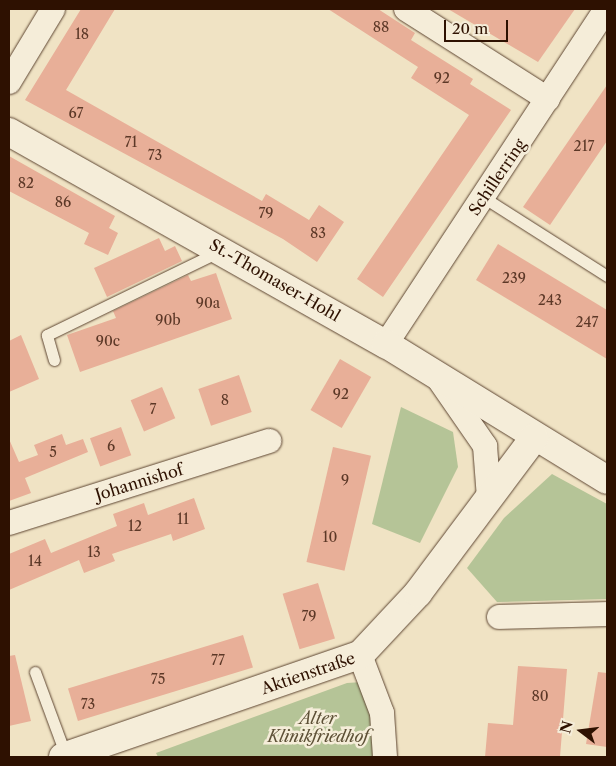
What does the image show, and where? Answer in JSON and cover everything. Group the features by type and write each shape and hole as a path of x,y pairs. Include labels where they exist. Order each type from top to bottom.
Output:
{"street":[{"path":"9,82 53,9"},
{"path":"406,9 548,99"},
{"name":"Schillerring","path":"386,344 606,9"},
{"name":"St.-Thomaser-Hohl","path":"9,132 222,250 386,344 534,438"},
{"path":"438,378 484,446 489,498"},
{"path":"534,438 607,480"},
{"name":"Aktienstraße","path":"64,757 360,655 418,593 534,438"},
{"name":"Johannishof","path":"9,523 269,441"},
{"path":"499,617 607,614"},
{"path":"360,655 382,713 385,757"}],"lane":[{"path":"483,197 607,276"},
{"path":"54,360 48,335 222,250"},
{"path":"35,672 64,757"}],"green space":[{"path":"401,407 453,432 458,467 420,543 372,524"},
{"path":"552,474 607,504 607,599 497,602 467,568 504,518"},
{"name":"Alter Klinikfriedhof","path":"362,682 375,715 378,757 158,757 156,753 347,683"}],"building":[{"path":"81,9 115,9 66,90 262,201 266,194 309,220 319,205 344,222 317,262 283,239 25,100"},
{"path":"328,9 378,9 415,33 411,40 473,79 470,84 511,110 383,297 357,279 469,115 411,78 418,67"},
{"path":"448,9 575,9 538,62"},
{"path":"607,85 607,141 550,225 523,207"},
{"path":"9,156 115,216 109,228 118,233 108,255 84,244 89,233 9,191"},
{"path":"159,238 165,251 175,246 182,261 107,297 94,268"},
{"path":"498,244 607,310 607,359 476,280"},
{"path":"216,273 232,319 80,372 67,335 116,318 113,311 188,275 191,281"},
{"path":"21,335 39,379 9,392 9,341"},
{"path":"340,359 371,377 342,428 310,410"},
{"path":"239,375 252,412 211,426 198,389"},
{"path":"162,387 175,418 144,432 131,400"},
{"path":"121,427 131,455 100,466 90,438"},
{"path":"62,434 66,445 83,439 88,452 25,478 31,493 9,501 9,439 19,462 38,455 34,445"},
{"path":"333,447 371,456 344,571 306,562"},
{"path":"194,498 205,529 173,541 171,534 112,554 115,561 84,573 79,560 9,590 9,554 45,539 51,553 117,526 113,514 144,503 148,515"},
{"path":"318,583 335,638 300,649 283,594"},
{"path":"243,635 253,668 78,721 68,689"},
{"path":"15,655 31,721 9,726 9,656"},
{"path":"518,666 567,669 560,757 485,757 488,723 513,725"},
{"path":"598,672 607,673 607,747 586,744"}]}
